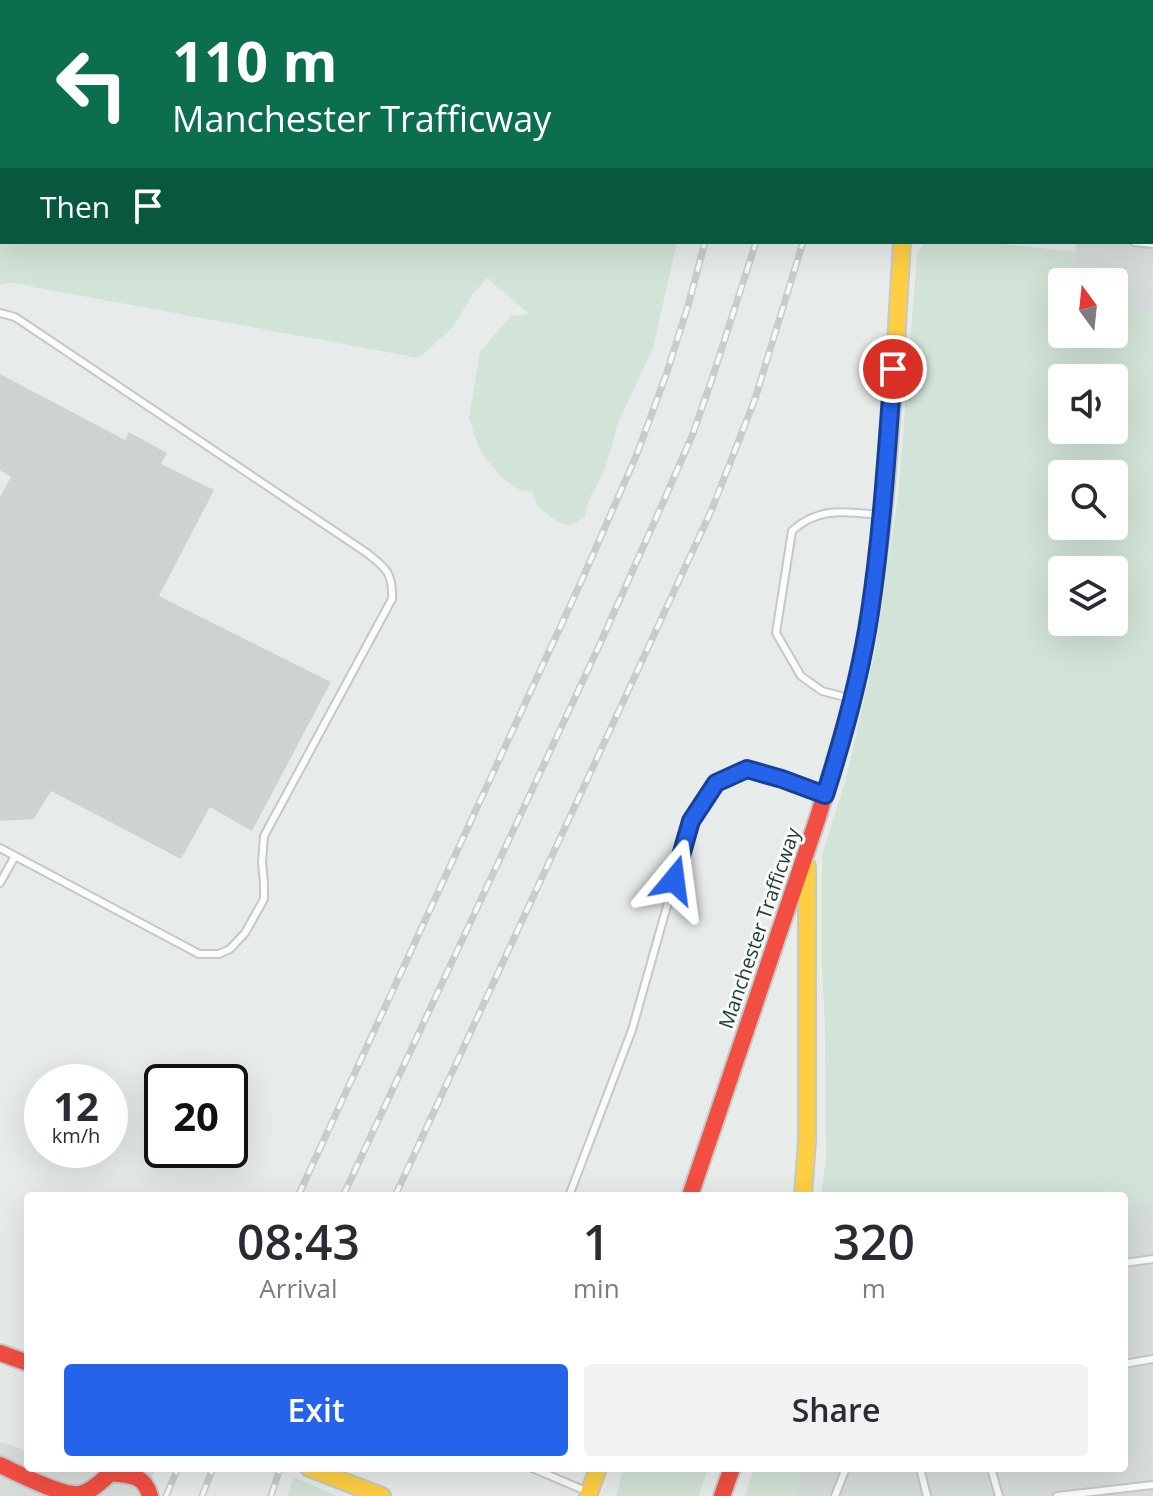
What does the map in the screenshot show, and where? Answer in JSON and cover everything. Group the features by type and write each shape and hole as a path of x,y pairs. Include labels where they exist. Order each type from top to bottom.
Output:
{"main road":[{"name":"Manchester Trafficway","path":"691,1192 839,753 852,699 870,613 881,515 902,244"},
{"path":"803,1192 807,1140 807,851"},
{"path":"0,1353 24,1362"},
{"path":"0,1465 77,1495 111,1473 137,1477 147,1485 150,1496"},
{"path":"320,1472 375,1493"},
{"path":"589,1494 597,1472"},
{"path":"722,1496 731,1472"}],"lane":[{"path":"0,313 15,317 367,553 386,568 393,582 392,599 264,836 264,899 245,933 230,949 219,954 199,954 0,848"},
{"path":"852,699 822,691 801,676 776,633 792,531 804,519 822,513 881,515"},
{"path":"571,1192 632,1030 691,821 716,783 747,769 825,795"},
{"path":"0,883 15,856"},
{"path":"1128,1262 1153,1259"},
{"path":"1128,1363 1153,1359"},
{"path":"541,1472 589,1494"},
{"path":"835,1496 844,1472"},
{"path":"921,1472 927,1496"},
{"path":"992,1472 999,1496"},
{"path":"1057,1496 1153,1485"}],"shaded area":[{"path":"1076,244 1153,244 1153,315 1128,307 1128,268 1073,268"},
{"path":"1153,1201 1153,1496 795,1496 803,1472 1128,1472 1128,1204"},
{"path":"0,1442 24,1450 24,1472 154,1472 142,1496 0,1496"}],"green space":[{"path":"0,244 677,244 653,348 617,425 602,476 590,497 584,518 570,525 558,522 538,507 533,492 520,490 502,478 480,451 469,418 480,352 511,316 529,314 487,278 453,327 419,358 12,283 0,285"},
{"path":"923,244 1004,244 1075,252 1073,268 1048,268 1048,348 1128,348 1128,307 1153,315 1153,1201 1128,1204 1128,1192 822,1192 826,1159 822,855 846,779 874,656 898,497 917,256"},
{"path":"623,1472 707,1472 699,1496 616,1496"},
{"path":"753,1472 803,1472 795,1496 745,1496"},
{"path":"294,1477 337,1496 287,1496"}],"building":[{"path":"0,374 125,440 129,432 167,453 161,464 214,490 159,596 331,682 252,831 210,807 181,859 51,791 34,819 0,821 0,497 11,477 0,470"}],"railway":[{"path":"300,1192 637,454 666,375 704,244"},
{"path":"345,1192 599,646 692,436 755,244"},
{"path":"397,1192 712,509 755,399 802,244"},
{"path":"166,1496 176,1472"},
{"path":"202,1496 211,1472"},
{"path":"271,1496 279,1472"}],"traffic: slow":[{"path":"849,714 862,656 880,539 902,244"},
{"path":"803,1192 807,1140 807,866"},
{"path":"319,1472 382,1496"},
{"path":"588,1496 597,1472"}],"traffic: jam":[{"path":"691,1192 817,820 849,714"},
{"path":"0,1353 24,1362"},
{"path":"0,1465 71,1494 88,1491 111,1473 131,1476 144,1484 150,1496"},
{"path":"722,1496 731,1472"}],"route":[{"path":"674,880 691,821 716,783 747,769 825,795 859,673 870,613 880,534 893,369"}]}
